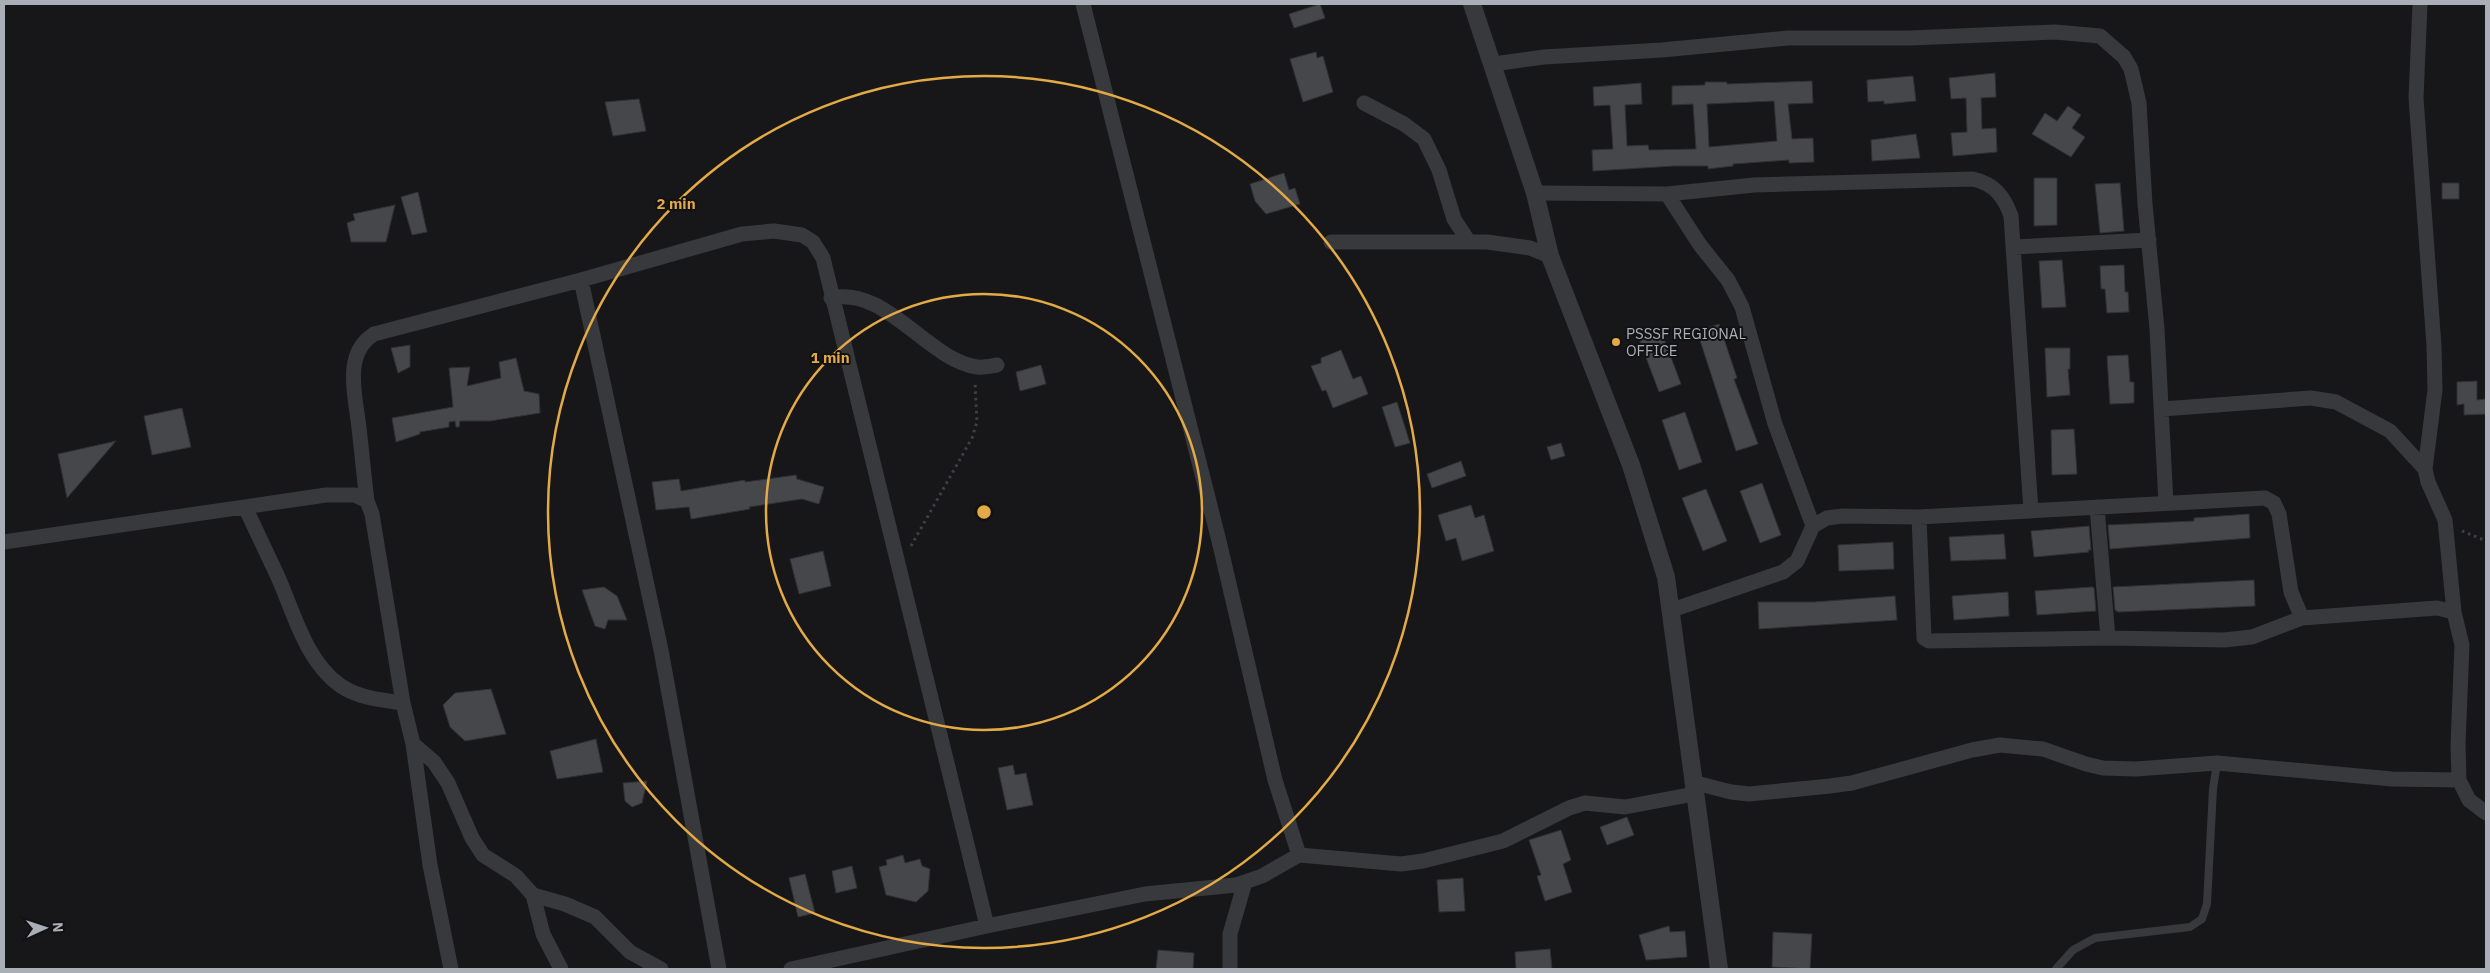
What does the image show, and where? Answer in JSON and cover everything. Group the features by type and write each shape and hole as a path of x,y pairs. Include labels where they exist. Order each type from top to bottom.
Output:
{"street":[{"path":"1083,4 1228,579 1275,780 1299,854"},
{"path":"1472,4 1535,193 1550,256 1631,465 1666,577 1672,610 1693,788 1719,969"},
{"path":"2420,4 2416,98 2435,355 2435,390 2425,470 2428,482 2445,520 2454,612 2462,645 2458,746 2459,780 2469,800 2486,813"},
{"path":"1493,64 1544,57 1662,50 1788,38 1910,38 2056,32 2100,36 2124,57 2136,80 2158,329 2166,503"},
{"path":"1364,104 1404,124 1424,139 1439,170 1454,219 1469,242"},
{"path":"1535,193 1667,194 1754,185 1973,180 1987,182 1995,188 2006,202 2011,216 2031,511"},
{"path":"1667,194 1700,245 1728,280 1742,307 1776,424 1813,526"},
{"path":"452,969 430,865 414,744 403,703 378,546 372,514 367,502 353,387 354,366 366,339 374,334 581,280 742,234 790,232 802,235 818,249 823,258 831,298 987,926"},
{"path":"2014,247 2149,240"},
{"path":"1331,242 1469,242 1512,244 1530,248 1550,256"},
{"path":"581,280 659,641 719,969"},
{"path":"831,298 844,295 856,297 882,309 955,359 974,366 997,365"},
{"path":"2162,409 2311,398 2336,402 2390,431 2425,470"},
{"path":"4,542 326,495 356,495 367,502"},
{"path":"1672,610 1783,572 1797,561 1813,526 1827,518 1843,516 1919,517 2265,498 2274,503 2279,514 2291,592 2302,618"},
{"path":"245,507 299,626 321,668 340,685 356,694 378,700 403,703"},
{"path":"2097,507 2108,638"},
{"path":"1919,517 1926,640 2108,638 2224,640 2252,637 2302,618 2437,608 2454,612"},
{"path":"414,744 434,762 448,783 472,838 483,855 516,876 533,895 543,934 561,969"},
{"path":"791,969 1145,894 1212,888 1246,882 1299,854 1401,864 1423,861 1503,840 1569,808 1585,803 1625,807 1693,788 1749,794 1852,783 1972,750 2000,745 2043,749 2103,768 2136,769 2217,763 2392,779 2459,780"},
{"path":"1230,969 1230,934 1246,882"},
{"path":"533,895 565,904 595,917 630,952 660,969"}],"lane":[{"path":"2056,969 2072,950 2095,938 2190,927 2202,919 2207,904 2213,789 2217,763"}],"path":[{"path":"899,567 972,438 977,422 974,366"},
{"path":"2445,520 2459,529 2486,541"}],"building":[{"path":"1320,4 1325,18 1294,28 1289,14"},
{"path":"1316,52 1317,58 1323,56 1333,92 1303,102 1290,59"},
{"path":"1995,73 1996,97 1981,98 1982,129 1996,128 1997,152 1953,156 1951,133 1967,132 1966,98 1951,99 1949,78"},
{"path":"1913,76 1916,101 1884,104 1884,101 1868,102 1867,80"},
{"path":"1812,81 1813,103 1788,104 1792,139 1813,138 1814,162 1789,163 1789,160 1733,164 1733,166 1708,169 1708,166 1674,166 1593,171 1592,150 1613,149 1610,105 1594,106 1593,87 1641,83 1642,104 1625,105 1627,146 1648,145 1649,150 1696,149 1693,104 1672,105 1672,86 1705,85 1705,82 1727,82 1727,84","holes":["1774,101 1777,141 1709,147 1707,104"]},
{"path":"639,99 646,131 613,136 605,102"},
{"path":"2068,106 2081,115 2072,128 2085,137 2071,157 2032,134 2045,113 2057,121"},
{"path":"1916,134 1920,158 1872,161 1871,140"},
{"path":"1284,173 1289,190 1295,188 1300,204 1266,214 1255,201 1250,184"},
{"path":"2034,178 2057,178 2057,225 2034,226"},
{"path":"2120,183 2124,231 2100,233 2095,184"},
{"path":"2442,183 2459,183 2459,199 2442,199"},
{"path":"418,192 427,232 412,235 401,197"},
{"path":"395,205 386,242 351,242 347,223 355,220 353,214"},
{"path":"2062,260 2066,307 2042,308 2039,261"},
{"path":"2124,265 2125,292 2128,292 2129,312 2107,313 2105,289 2101,289 2100,266"},
{"path":"1719,324 1737,378 1734,379 1758,444 1736,451 1697,331"},
{"path":"1661,331 1681,384 1659,392 1639,339"},
{"path":"410,345 410,367 398,373 391,348"},
{"path":"2045,348 2070,348 2070,369 2068,369 2070,395 2047,397"},
{"path":"1341,350 1353,379 1361,376 1368,394 1333,408 1326,390 1322,391 1311,366 1321,363 1321,358"},
{"path":"2128,355 2130,382 2134,382 2134,403 2110,404 2107,356"},
{"path":"516,358 524,391 539,394 540,413 490,421 460,421 459,427 456,427 455,421 449,422 449,427 420,432 420,434 396,442 392,418 453,407 449,368 470,367 467,386 501,378 499,362"},
{"path":"1041,365 1046,384 1020,391 1016,372"},
{"path":"2477,381 2477,400 2486,399 2486,414 2464,415 2464,404 2457,405 2457,382"},
{"path":"1397,402 1410,443 1395,447 1382,407"},
{"path":"182,408 191,447 152,455 144,416"},
{"path":"1685,412 1702,462 1679,470 1662,420"},
{"path":"2074,429 2077,474 2052,475 2051,430"},
{"path":"116,441 67,498 58,454"},
{"path":"1561,443 1565,456 1551,460 1547,447"},
{"path":"1461,461 1466,476 1432,488 1427,474"},
{"path":"796,475 797,479 824,487 819,504 802,499 749,507 750,509 691,519 689,507 656,510 652,482 679,479 681,491 745,480 745,482"},
{"path":"1762,483 1781,535 1760,543 1740,491"},
{"path":"1706,489 1727,541 1703,551 1682,498"},
{"path":"1471,505 1475,518 1484,515 1494,551 1462,561 1456,538 1446,541 1438,515"},
{"path":"2249,514 2250,538 2110,549 2108,525 2194,521 2194,518"},
{"path":"2089,526 2091,550 2088,550 2089,552 2034,557 2031,531"},
{"path":"2004,534 2006,559 1951,561 1949,537"},
{"path":"1893,542 1894,569 1839,571 1838,545"},
{"path":"823,551 831,586 799,594 790,559"},
{"path":"2254,580 2255,606 2118,612 2115,610 2113,587"},
{"path":"604,587 617,596 627,620 608,620 605,629 595,626 582,590"},
{"path":"2094,588 2096,611 2037,615 2035,591"},
{"path":"2008,592 2009,616 1954,620 1952,596"},
{"path":"1895,596 1897,620 1759,629 1758,602 1814,602"},
{"path":"491,689 506,734 465,741 450,727 443,705 455,693"},
{"path":"596,739 603,772 557,779 550,751"},
{"path":"1013,765 1015,775 1026,773 1033,805 1007,810 998,768"},
{"path":"647,781 642,803 632,807 625,801 623,783"},
{"path":"1627,817 1634,835 1607,845 1600,827"},
{"path":"1561,830 1571,860 1563,864 1572,892 1545,901 1537,876 1541,875 1529,840"},
{"path":"903,855 905,863 920,859 922,866 930,869 928,891 916,902 886,895 879,867 887,865 886,860"},
{"path":"852,866 857,888 836,893 832,871"},
{"path":"805,874 815,913 798,917 789,878"},
{"path":"1463,878 1465,911 1439,912 1437,880"},
{"path":"1669,926 1670,932 1685,931 1687,957 1646,960 1639,935"},
{"path":"1773,932 1812,934 1810,969 1772,967"},
{"path":"1550,949 1552,969 1516,969 1515,952"},
{"path":"1158,950 1194,953 1193,969 1156,969"}],"place":[{"name":"PSSSF REGIONAL OFFICE","path":"1616,342"}]}
